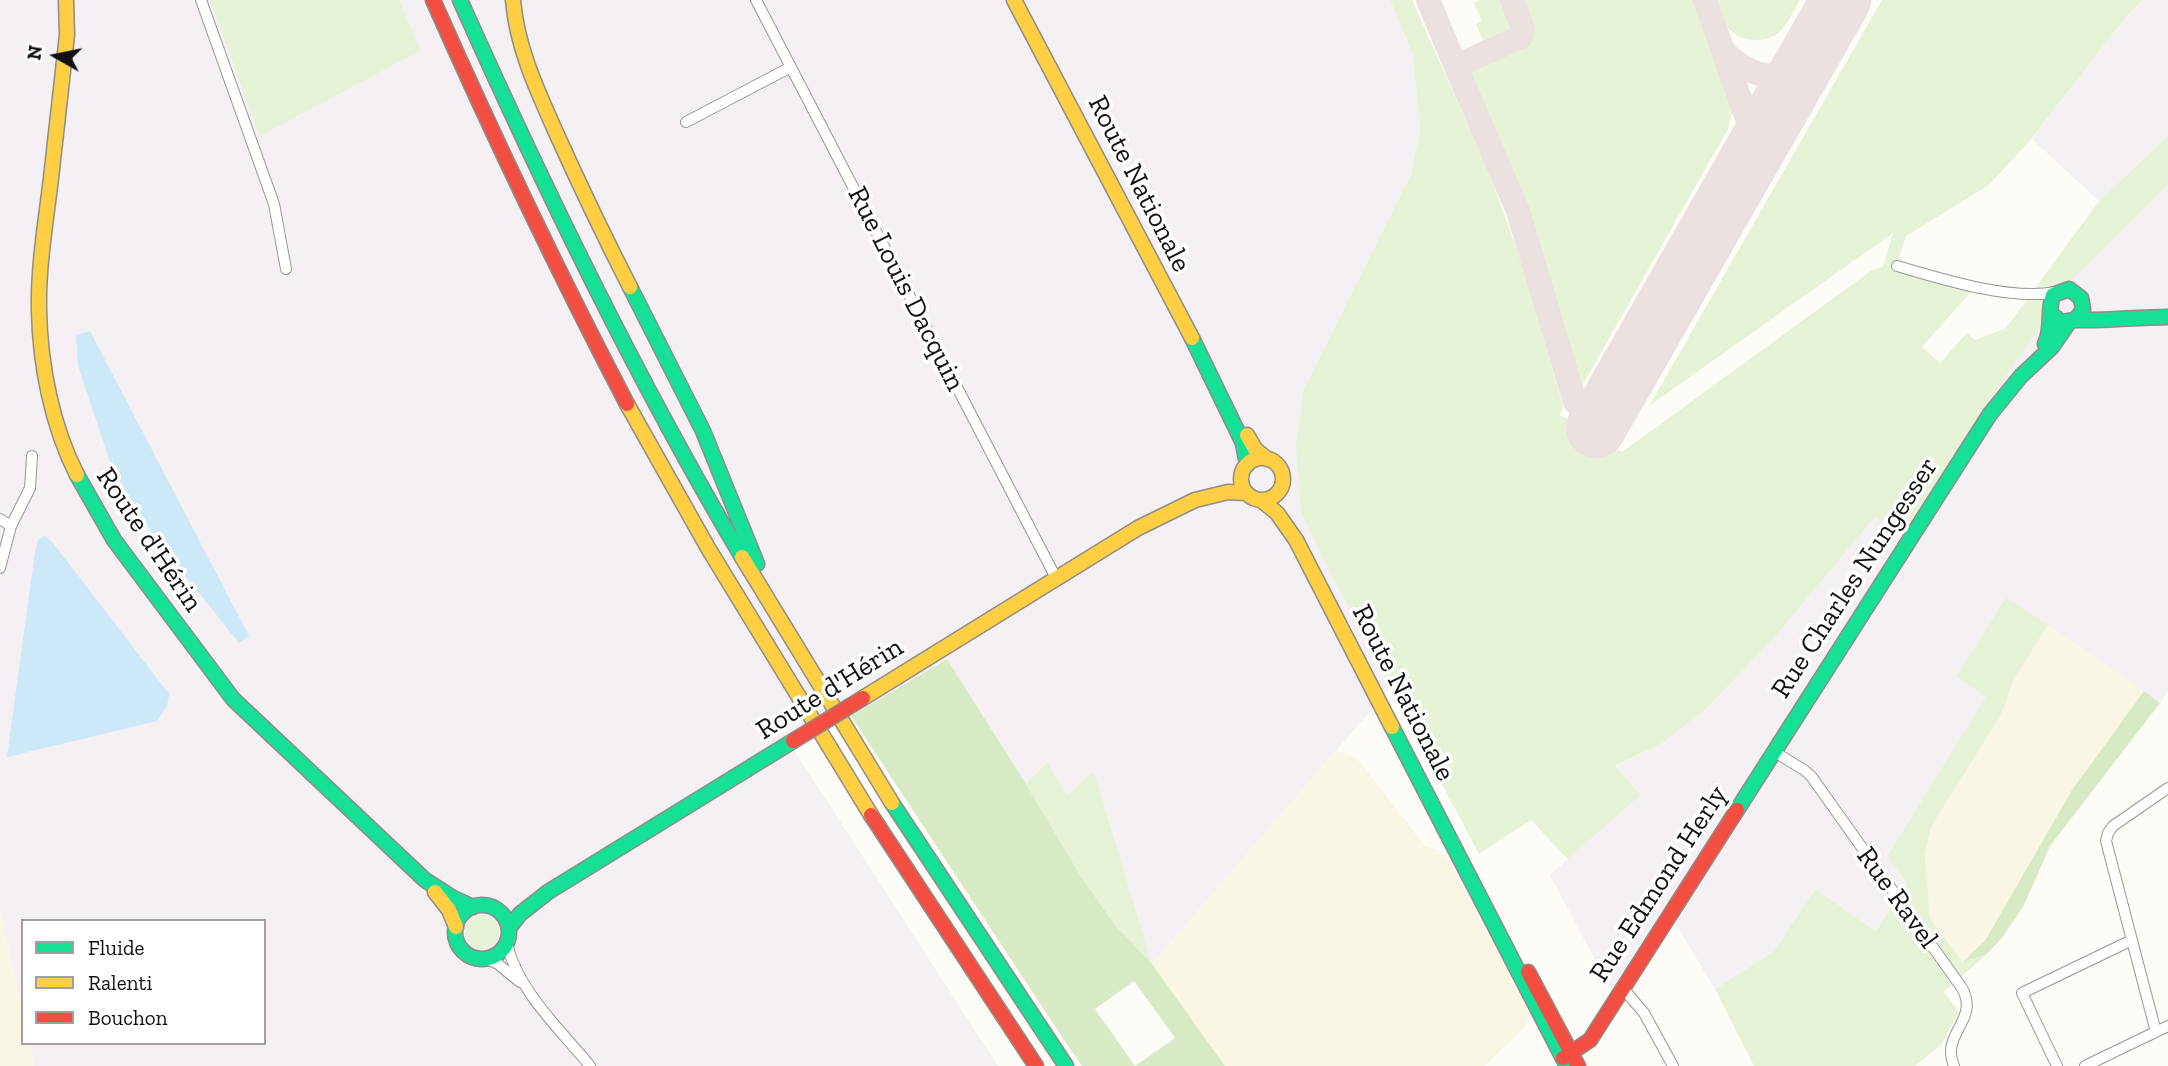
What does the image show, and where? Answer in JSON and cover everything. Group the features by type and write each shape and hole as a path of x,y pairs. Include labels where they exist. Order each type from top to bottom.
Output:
{"main road":[{"path":"433,0 477,102 547,249 680,499 843,771 1036,1066"},
{"path":"460,0 534,164 618,332 697,478 799,653 933,866 1066,1066"},
{"path":"513,0 515,26 526,64 586,199 695,414 760,571 799,653"},
{"path":"1014,0 1064,92"},
{"path":"1021,0 1064,92"},
{"name":"Route d'Hérin","path":"66,2 66,46 41,264 39,311 46,376 68,457 91,503 114,540 227,692 261,728 425,880 449,910 456,927"},
{"name":"Route Nationale","path":"1064,92 1243,443 1245,470"},
{"path":"2072,321 2081,314 2081,296 2074,290 2064,288 2056,292 2050,300 2050,312 2058,321 2072,321 2168,315"},
{"path":"2083,305 2100,314 2132,310 2168,315"},
{"name":"Rue Charles Nungesser","path":"1762,769 1990,414 2010,378 2047,341 2052,330 2050,312"},
{"name":"Rue Charles Nungesser","path":"1990,414 2021,376 2052,347 2072,321"},
{"name":"Route Nationale","path":"1191,337 1252,443 1266,459"},
{"path":"1281,489 1273,497 1261,500 1252,497 1242,485 1245,470 1256,460 1266,459 1280,469 1283,477 1281,489 1284,509 1296,540"},
{"name":"Route d'Hérin","path":"1138,528 1170,501 1194,491 1230,482 1245,470"},
{"name":"Route d'Hérin","path":"509,928 520,914 548,892 1138,528 1195,500 1228,492 1246,492"},
{"name":"Route Nationale","path":"1261,500 1277,513 1296,540 1492,915 1536,986 1567,1056"},
{"name":"Rue Edmond Herly","path":"1567,1056 1587,1044 1762,769"},
{"name":"Route d'Hérin","path":"425,880 473,907"},
{"name":"Route d'Hérin","path":"494,908 520,904 548,892"},
{"path":"484,905 494,908 503,915 509,928 506,944 497,955 486,959 474,957 464,951 457,941 456,927 463,913 473,907 484,905"}],"street":[{"path":"201,0 274,204 286,269"},
{"name":"Rue Louis Dacquin","path":"756,0 1056,578"},
{"path":"686,121 791,67"},
{"path":"1897,266 1964,284 2025,294 2056,292"},
{"path":"2025,294 2036,299 2050,312"},
{"path":"0,568 10,526 30,488 32,456"},
{"path":"0,519 10,526"},
{"name":"Rue Ravel","path":"1773,751 1811,776 1962,988 1967,1007 1966,1017 1952,1041 1951,1056 1954,1066"},
{"path":"2156,1032 2107,837 2113,826 2168,788"},
{"path":"2057,1066 2022,993 2132,940"},
{"path":"506,944 527,988 590,1066"},
{"path":"486,959 498,964 527,988"},
{"path":"1622,987 1644,1013 1672,1066"},
{"path":"2085,1066 2168,1026"}],"shaded area":[{"path":"0,0 1390,0 1413,55 1420,130 1411,174 1304,389 1301,512 1391,687 1152,964 1094,771 1067,795 1047,762 1026,784 947,659 794,750 998,1066 34,1066 29,1045 266,1045 266,919 21,919 21,1005 0,911"},
{"path":"2143,0 2168,0 2168,136 2099,201 2032,139 2126,17"},
{"path":"2168,185 2168,691 2160,703 2144,691 1987,697 1887,855 1906,882 1876,931 1815,889 1774,951 1715,989 1665,906 1611,990 1550,875 1639,795 1615,767 1663,743 1706,709 1774,638 1875,517 1904,535 1986,406 2071,281"},
{"path":"2048,625 2144,691 2072,790 1986,939 1963,962 1930,918 1925,854 1931,827 2001,715 2014,678"},
{"path":"1335,751 1349,754 1360,762 1425,846 1440,851 1450,862 1522,1000 1528,1015 1525,1027 1485,1066 1225,1066 1152,964"},
{"path":"0,911 21,1005 21,1045 29,1045 34,1066 0,1066"}],"green space":[{"path":"210,0 399,0 421,50 260,136"},
{"path":"1390,0 1412,0 1487,168 1522,263 1563,406 1560,415 1622,452 1872,270 1883,267 1893,233 1649,406 1882,0 2143,0 2126,17 2032,138 1989,185 1906,236 1895,270 1971,292 1922,347 1940,363 1967,333 1975,340 2006,328 2099,201 2168,136 2168,185 2071,281 1986,406 1904,536 1875,517 1774,638 1706,709 1663,743 1615,766 1640,795 1568,859 1531,820 1479,854 1301,512 1296,446 1304,389 1411,174 1420,130 1413,55"},
{"path":"1480,0 1507,0 1514,19 1509,39 1486,48 1476,24 1482,21 1474,3"},
{"path":"1516,0 1694,0 1732,112 1728,129 1578,393 1523,209 1466,77 1471,64 1521,43 1525,38 1526,22"},
{"path":"1717,0 1800,0 1782,29 1770,38 1754,40 1739,36 1727,27"},
{"path":"2006,598 2048,625 2014,678 2001,715 1931,827 1925,854 1930,918 1963,962 1987,954 1944,992 1959,1012 1941,1045 1915,1066 1754,1066 1715,989 1774,951 1815,889 1876,931 1906,882 1887,856 1986,697 1957,676"},
{"path":"947,659 1080,875 1115,925 1152,964 1225,1066 1135,1066 1082,1066 851,716","holes":["1134,981 1175,1038 1135,1066 1095,1009"]},
{"path":"2144,691 2160,703 2050,846 2024,905 2002,938 1987,954 1963,962 1986,939 2072,790"},
{"path":"1047,762 1067,795 1094,771 1152,964 1115,925 1080,875 1026,784"},
{"path":"482,915 494,920 499,932 494,944 482,949 470,944 465,932 470,920"}],"water":[{"path":"90,331 249,636 239,643 151,533 112,467 78,366 76,335"},
{"path":"45,536 169,694 167,706 157,721 7,757 35,552 38,540"}],"taxiway":[{"path":"1428,0 1459,74"},
{"path":"1512,0 1523,29 1521,37 1467,61 1461,66 1459,74 1518,211 1575,402 1586,409 1596,409 1615,395"},
{"path":"1705,0 1751,130 1752,145 1748,161"},
{"path":"1724,52 1747,69 1765,75 1784,74 1810,54"}],"runway":[{"path":"1596,428 1841,0"}],"traffic: fast":[{"path":"460,0 593,283 665,421 742,557"},
{"path":"630,287 703,431 757,564"},
{"path":"2045,344 2053,295 2069,289 2081,298 2083,310 2075,320 2062,322 2051,314"},
{"path":"2075,320 2168,317"},
{"path":"1737,810 1990,414 2021,376 2052,347 2069,322"},
{"path":"1192,338 1243,443 1247,465"},
{"path":"77,475 114,540 233,699 425,880 473,907"},
{"path":"1392,727 1566,1064"},
{"path":"509,928 520,914 548,892 793,741"},
{"path":"892,803 1066,1066"},
{"path":"482,905 501,913 509,932 501,951 482,959 463,951 455,932 463,913 482,905"}],"traffic: slow":[{"path":"66,0 67,35 41,260 39,310 49,395 54,416 77,475"},
{"path":"513,0 519,36 536,87 630,287"},
{"path":"1014,0 1192,338"},
{"path":"627,404 708,548 871,815"},
{"path":"1247,435 1255,449 1267,459"},
{"path":"1262,458 1277,464 1283,479 1277,494 1262,500 1247,494 1241,479 1247,464 1262,458"},
{"path":"863,698 1138,528 1195,500 1228,492 1246,493"},
{"path":"1261,500 1277,513 1296,540 1392,727"},
{"path":"742,557 892,803"},
{"path":"435,892 449,910 456,927"}],"traffic: jam":[{"path":"433,0 527,204 627,404"},
{"path":"793,741 863,698"},
{"path":"1563,1058 1590,1040 1737,810"},
{"path":"871,815 1036,1066"},
{"path":"1528,972 1578,1066"}]}
